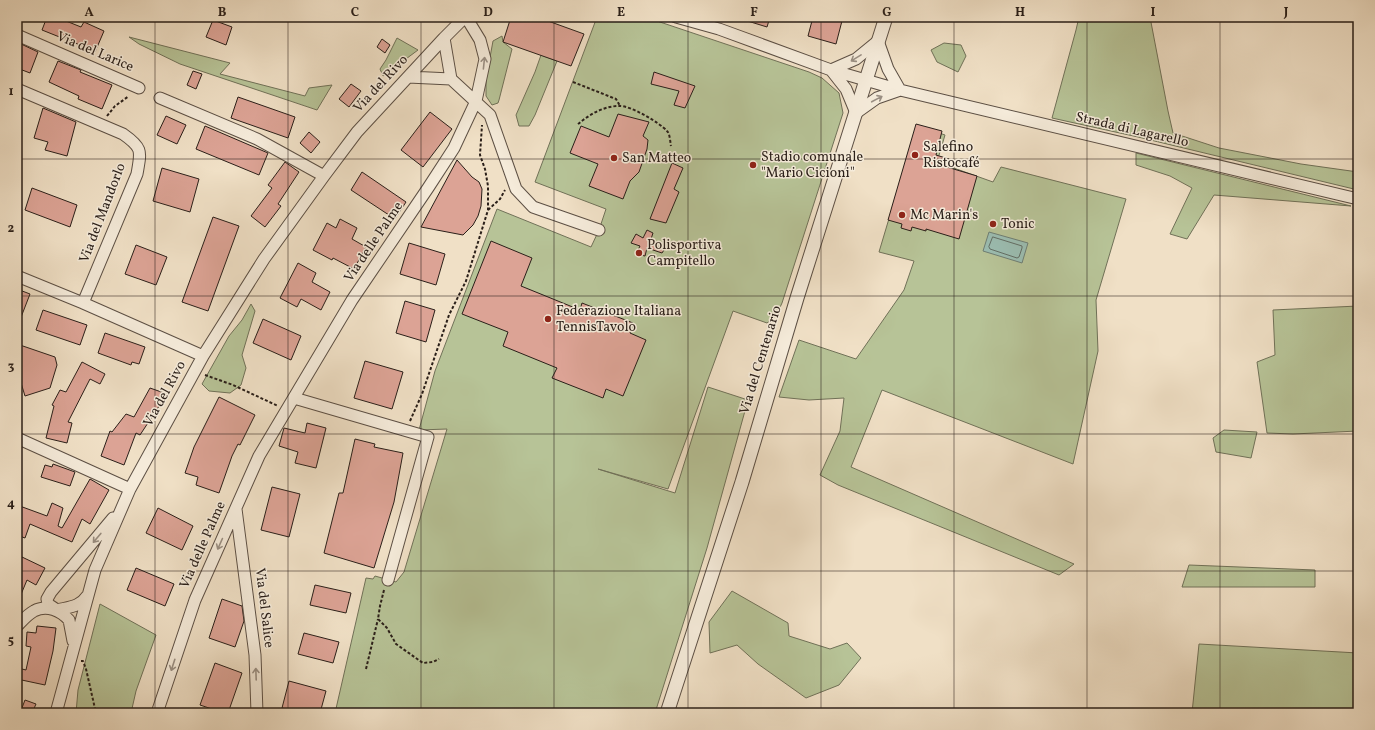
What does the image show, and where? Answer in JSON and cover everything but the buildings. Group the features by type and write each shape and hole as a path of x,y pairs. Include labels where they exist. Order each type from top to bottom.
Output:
{"street":[{"name":"Via del Rivo","path":"58,710 87,595 95,570 130,489 204,356 264,259 358,132 444,38 466,17"},
{"name":"Via delle Palme","path":"157,713 195,600 259,456 352,300 454,148 479,104 486,59 480,40 466,17"},
{"name":"Strada di Lagarello","path":"676,17 719,29 831,70 900,90 1358,199"},
{"name":"Via del Centenario","path":"667,713 742,482 797,298 886,17"},
{"name":"Via del Larice","path":"17,35 139,88"},
{"path":"444,38 450,79"},
{"path":"878,41 888,69 900,90 876,98 856,113 846,89 831,70 856,59 878,41"},
{"path":"408,77 450,79 490,115 516,189 533,207 599,230"},
{"name":"Via del Mandorlo","path":"17,89 123,134 136,143 141,154 137,174 83,303"},
{"path":"160,98 257,139 324,176"},
{"path":"17,276 204,356"},
{"path":"294,398 428,437 388,580"},
{"path":"17,438 130,489"},
{"path":"74,648 69,620 48,604 47,599 51,592 122,508"},
{"name":"Via del Salice","path":"236,508 255,655 257,713"},
{"path":"17,626 34,611 48,608 57,610 77,606 84,601 87,595"}],"path":[{"path":"573,82 616,99 620,106"},
{"path":"100,125 115,106 139,88"},
{"path":"406,431 422,394 449,315 466,280 488,210 488,186 480,155 479,104"},
{"path":"578,124 590,114 620,106 638,112 656,122 669,132 671,146"},
{"path":"488,210 500,199 508,182 510,172"},
{"path":"205,375 233,385 286,410"},
{"path":"366,669 380,606 388,580"},
{"path":"378,619 386,628 396,644 423,663 433,662 439,659"},
{"path":"70,662 83,661 96,713"}],"green space":[{"path":"597,17 645,17 809,72 822,78 839,93 843,113 782,303 776,316 767,323 733,311 668,489 598,469 675,493 708,387 748,400 707,548 655,713 335,713 366,578 373,579 375,576 396,582 404,572 447,429 419,430 435,371 497,209 591,247 599,230 606,209 535,182"},
{"path":"1079,17 1150,17 1173,133 1219,148 1301,164 1358,172 1358,190 1138,137 1052,118"},
{"path":"502,36 503,42 512,49 498,103 492,105 486,96 486,79 493,41"},
{"path":"129,37 230,63 220,74 305,96 309,88 332,85 317,110 180,64 139,44"},
{"path":"397,38 418,50 383,76 380,69"},
{"path":"944,43 961,45 966,56 958,72 937,62 931,50"},
{"path":"541,55 557,61 529,126 519,126 516,115"},
{"path":"917,125 945,135 937,162 993,182 1001,167 1126,199 1096,300 1098,351 1073,464 882,390 851,467 1074,564 1059,575 838,485 820,475 840,431 844,398 809,400 779,397 799,340 856,359 904,290 914,261 879,252"},
{"path":"1136,153 1351,206 1214,195 1187,239 1170,234 1192,188 1170,176 1136,165"},
{"path":"251,304 255,311 242,355 246,368 241,385 230,393 209,391 202,384 229,336 242,320"},
{"path":"1358,306 1358,431 1293,434 1267,433 1257,362 1275,355 1273,310"},
{"path":"1224,430 1257,432 1251,458 1216,452 1213,438"},
{"path":"1189,565 1315,570 1315,587 1182,587"},
{"path":"732,591 788,623 789,636 830,649 847,643 861,658 839,685 806,698 758,664 737,645 710,653 709,622"},
{"path":"100,604 156,635 136,691 131,713 76,713 78,690"},
{"path":"1199,644 1358,653 1358,704 1355,713 1192,713"}],"water":[{"path":"989,232 1028,243 1022,263 983,251"}],"place":[{"name":"Salefino Ristocafé","path":"915,155"},
{"name":"San Matteo","path":"614,158"},
{"name":"Stadio comunale \"Mario Cicioni\"","path":"753,165"},
{"name":"Mc Marin's","path":"902,215"},
{"name":"Tonic","path":"993,224"},
{"name":"Polisportiva Campitello","path":"639,253"},
{"name":"Federazione Italiana TennisTavolo","path":"548,319"}]}
